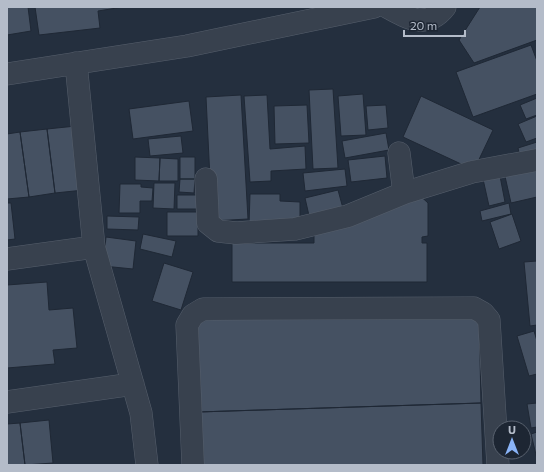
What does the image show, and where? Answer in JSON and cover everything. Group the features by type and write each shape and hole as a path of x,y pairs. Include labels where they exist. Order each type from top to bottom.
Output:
{"street":[{"path":"7,74 187,46 374,7"},
{"path":"386,7 410,19 425,19 438,16 444,7"},
{"path":"76,63 94,247 141,413 147,465"},
{"path":"399,153 404,193"},
{"path":"206,179 208,223 218,232 236,233 295,229 348,216 404,193 472,172 537,160"},
{"path":"7,259 94,247"},
{"path":"193,465 187,324 193,315 203,309 458,308 474,308 483,313 488,320 498,465"},
{"path":"7,402 133,384"}],"building":[{"path":"7,7 28,7 31,31 7,35"},
{"path":"35,7 123,7 98,11 100,28 39,35"},
{"path":"480,7 537,7 537,40 474,63 459,40"},
{"path":"531,45 537,61 537,94 473,117 456,72"},
{"path":"333,89 338,168 313,169 309,90"},
{"path":"363,94 366,135 341,136 338,96"},
{"path":"241,95 248,219 212,221 206,97"},
{"path":"267,95 270,149 305,146 306,169 271,171 271,181 250,182 244,96"},
{"path":"421,96 493,130 474,170 403,137"},
{"path":"537,98 537,115 526,119 520,105"},
{"path":"189,101 193,131 133,139 129,109"},
{"path":"307,105 309,143 275,144 274,106"},
{"path":"386,105 388,128 368,130 366,106"},
{"path":"537,116 537,138 526,142 518,124"},
{"path":"76,126 84,190 55,193 47,129"},
{"path":"47,129 55,193 29,197 20,132"},
{"path":"20,132 29,197 7,199 7,134"},
{"path":"386,133 389,150 345,158 342,141"},
{"path":"181,136 183,153 150,156 148,139"},
{"path":"537,142 537,157 521,161 518,148"},
{"path":"385,156 387,178 351,182 348,160"},
{"path":"135,157 160,158 159,181 135,180"},
{"path":"180,157 195,157 195,179 180,179"},
{"path":"160,158 178,159 178,181 159,181"},
{"path":"537,164 537,197 511,203 504,172"},
{"path":"345,169 347,186 305,191 303,173"},
{"path":"500,176 505,202 489,206 483,179"},
{"path":"180,179 195,179 194,193 179,192"},
{"path":"154,183 175,183 174,209 153,208"},
{"path":"120,184 141,184 141,187 153,188 152,201 140,201 140,213 119,213"},
{"path":"338,190 344,212 310,220 305,198"},
{"path":"415,191 428,203 428,236 422,237 422,243 427,243 427,282 232,282 232,243 314,243 314,230"},
{"path":"250,194 280,194 280,201 300,202 300,224 249,225"},
{"path":"177,195 199,195 198,209 177,209"},
{"path":"7,203 11,203 15,239 7,240"},
{"path":"509,203 511,214 482,221 480,211"},
{"path":"167,212 198,212 198,236 167,236"},
{"path":"512,214 521,241 499,249 490,222"},
{"path":"107,216 139,217 138,230 107,229"},
{"path":"143,234 176,241 172,257 140,249"},
{"path":"106,237 136,241 133,269 103,266"},
{"path":"537,261 537,325 530,326 524,262"},
{"path":"164,263 193,272 181,310 152,301"},
{"path":"47,282 49,310 73,308 77,348 53,350 55,364 7,368 7,285"},
{"path":"479,312 481,403 198,412 196,320"},
{"path":"534,331 537,341 537,374 529,376 517,336"},
{"path":"481,403 483,465 200,465 198,412"},
{"path":"537,403 537,427 532,428 532,420 530,420 527,404"},
{"path":"49,420 53,463 25,465 20,423"},
{"path":"20,423 25,465 7,465 7,424"},
{"path":"537,432 537,459 532,438 532,434"}]}
